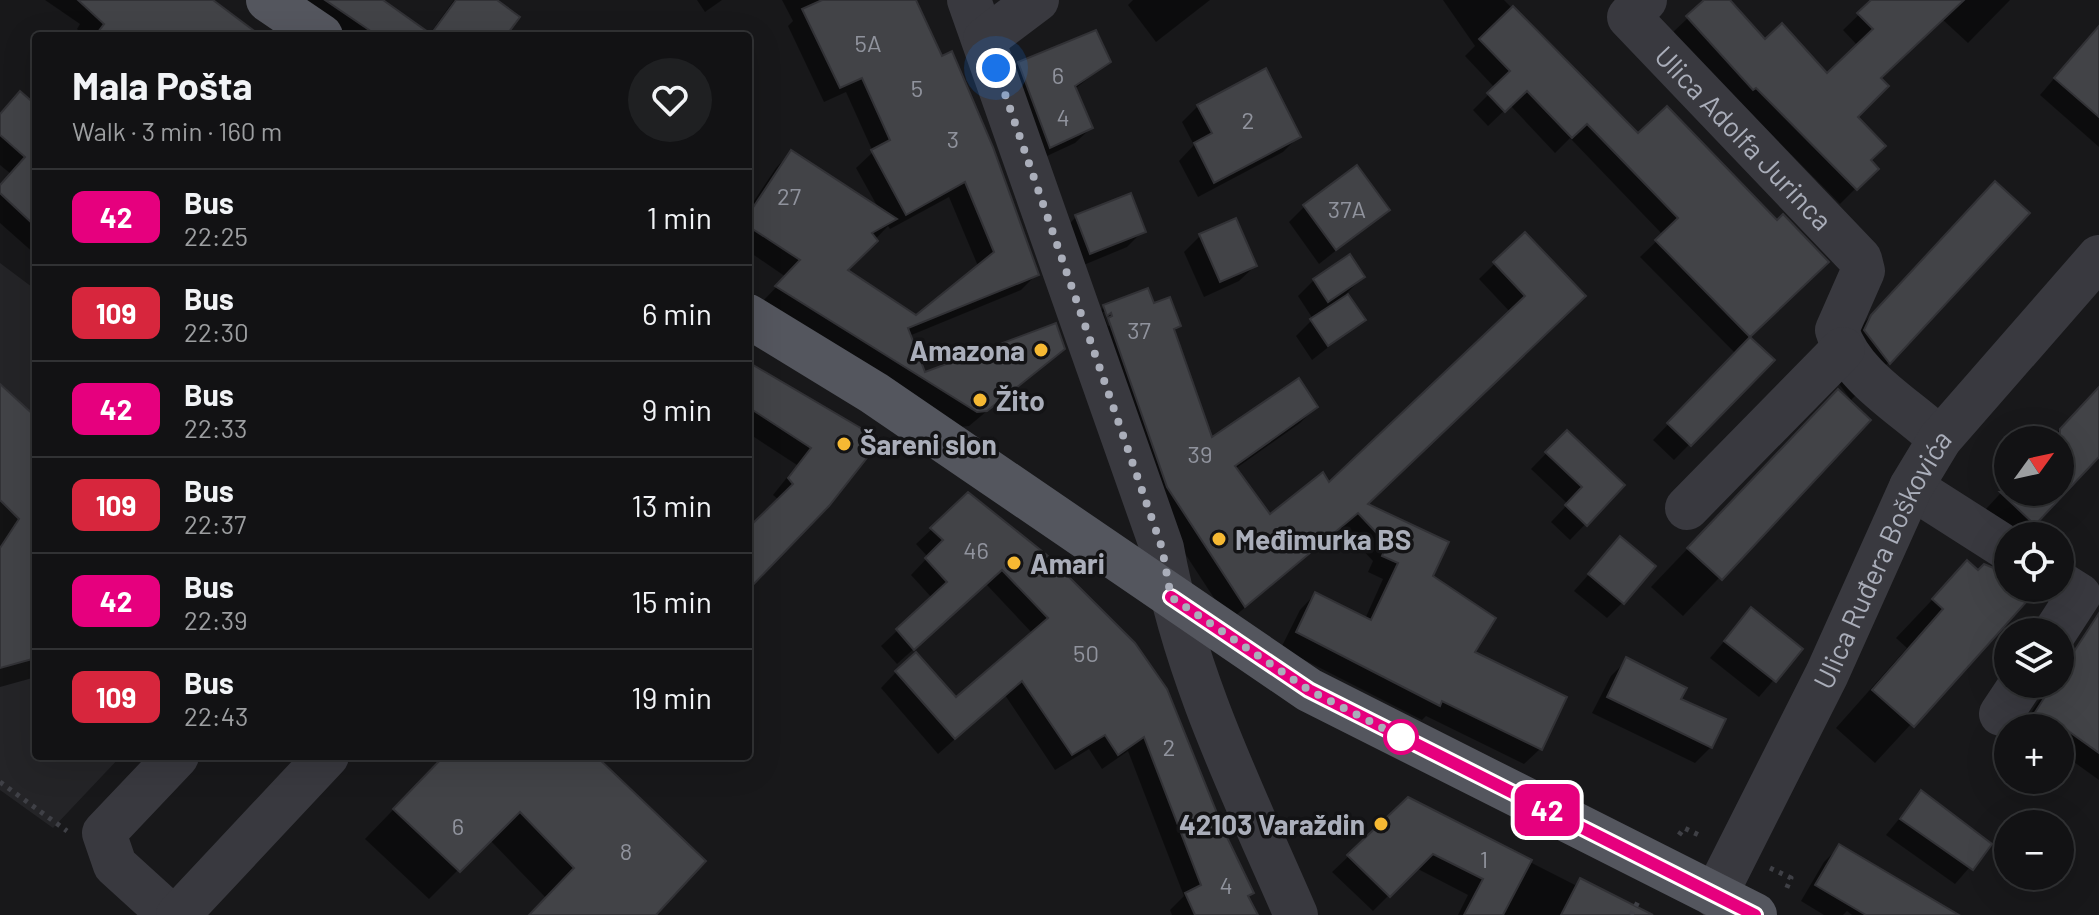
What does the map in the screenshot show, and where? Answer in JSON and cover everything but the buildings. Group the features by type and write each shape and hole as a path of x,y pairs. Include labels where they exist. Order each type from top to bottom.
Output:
{"main road":[{"path":"268,0 315,32"},
{"path":"752,318 874,393 1309,690 1711,906 1755,915"}],"street":[{"path":"1037,0 977,19 1162,548 1171,597 1208,711 1296,915"},
{"name":"Ulica Adolfa Jurinca","path":"1637,9 1860,259 1863,271 1837,330 1843,349"},
{"name":"Ulica Ruđera Boškovića","path":"1711,906 1827,674 1911,487 1940,439 2099,257"},
{"path":"1687,508 1843,349 1860,372 1940,439"},
{"path":"1911,487 1994,540"},
{"path":"2062,618 2079,581"},
{"path":"170,915 115,865 104,833 173,760"},
{"path":"178,915 323,760"}],"path":[{"path":"0,782 115,865"}],"shaded area":[{"path":"0,263 32,287 32,760 117,760 53,828 0,790"}],"bus line":[{"name":"42","path":"1171,597 1309,690 1755,915"}],"place":[{"name":"Amazona","path":"1041,350"},
{"name":"Žito","path":"980,400"},
{"name":"Šareni slon","path":"844,444"},
{"name":"Međimurka BS","path":"1219,539"},
{"name":"Amari","path":"1014,563"},
{"name":"42103 Varaždin","path":"1381,824"}],"route":[{"path":"996,68 1162,548 1171,597 1309,690 1404,739 1401,737"}]}
